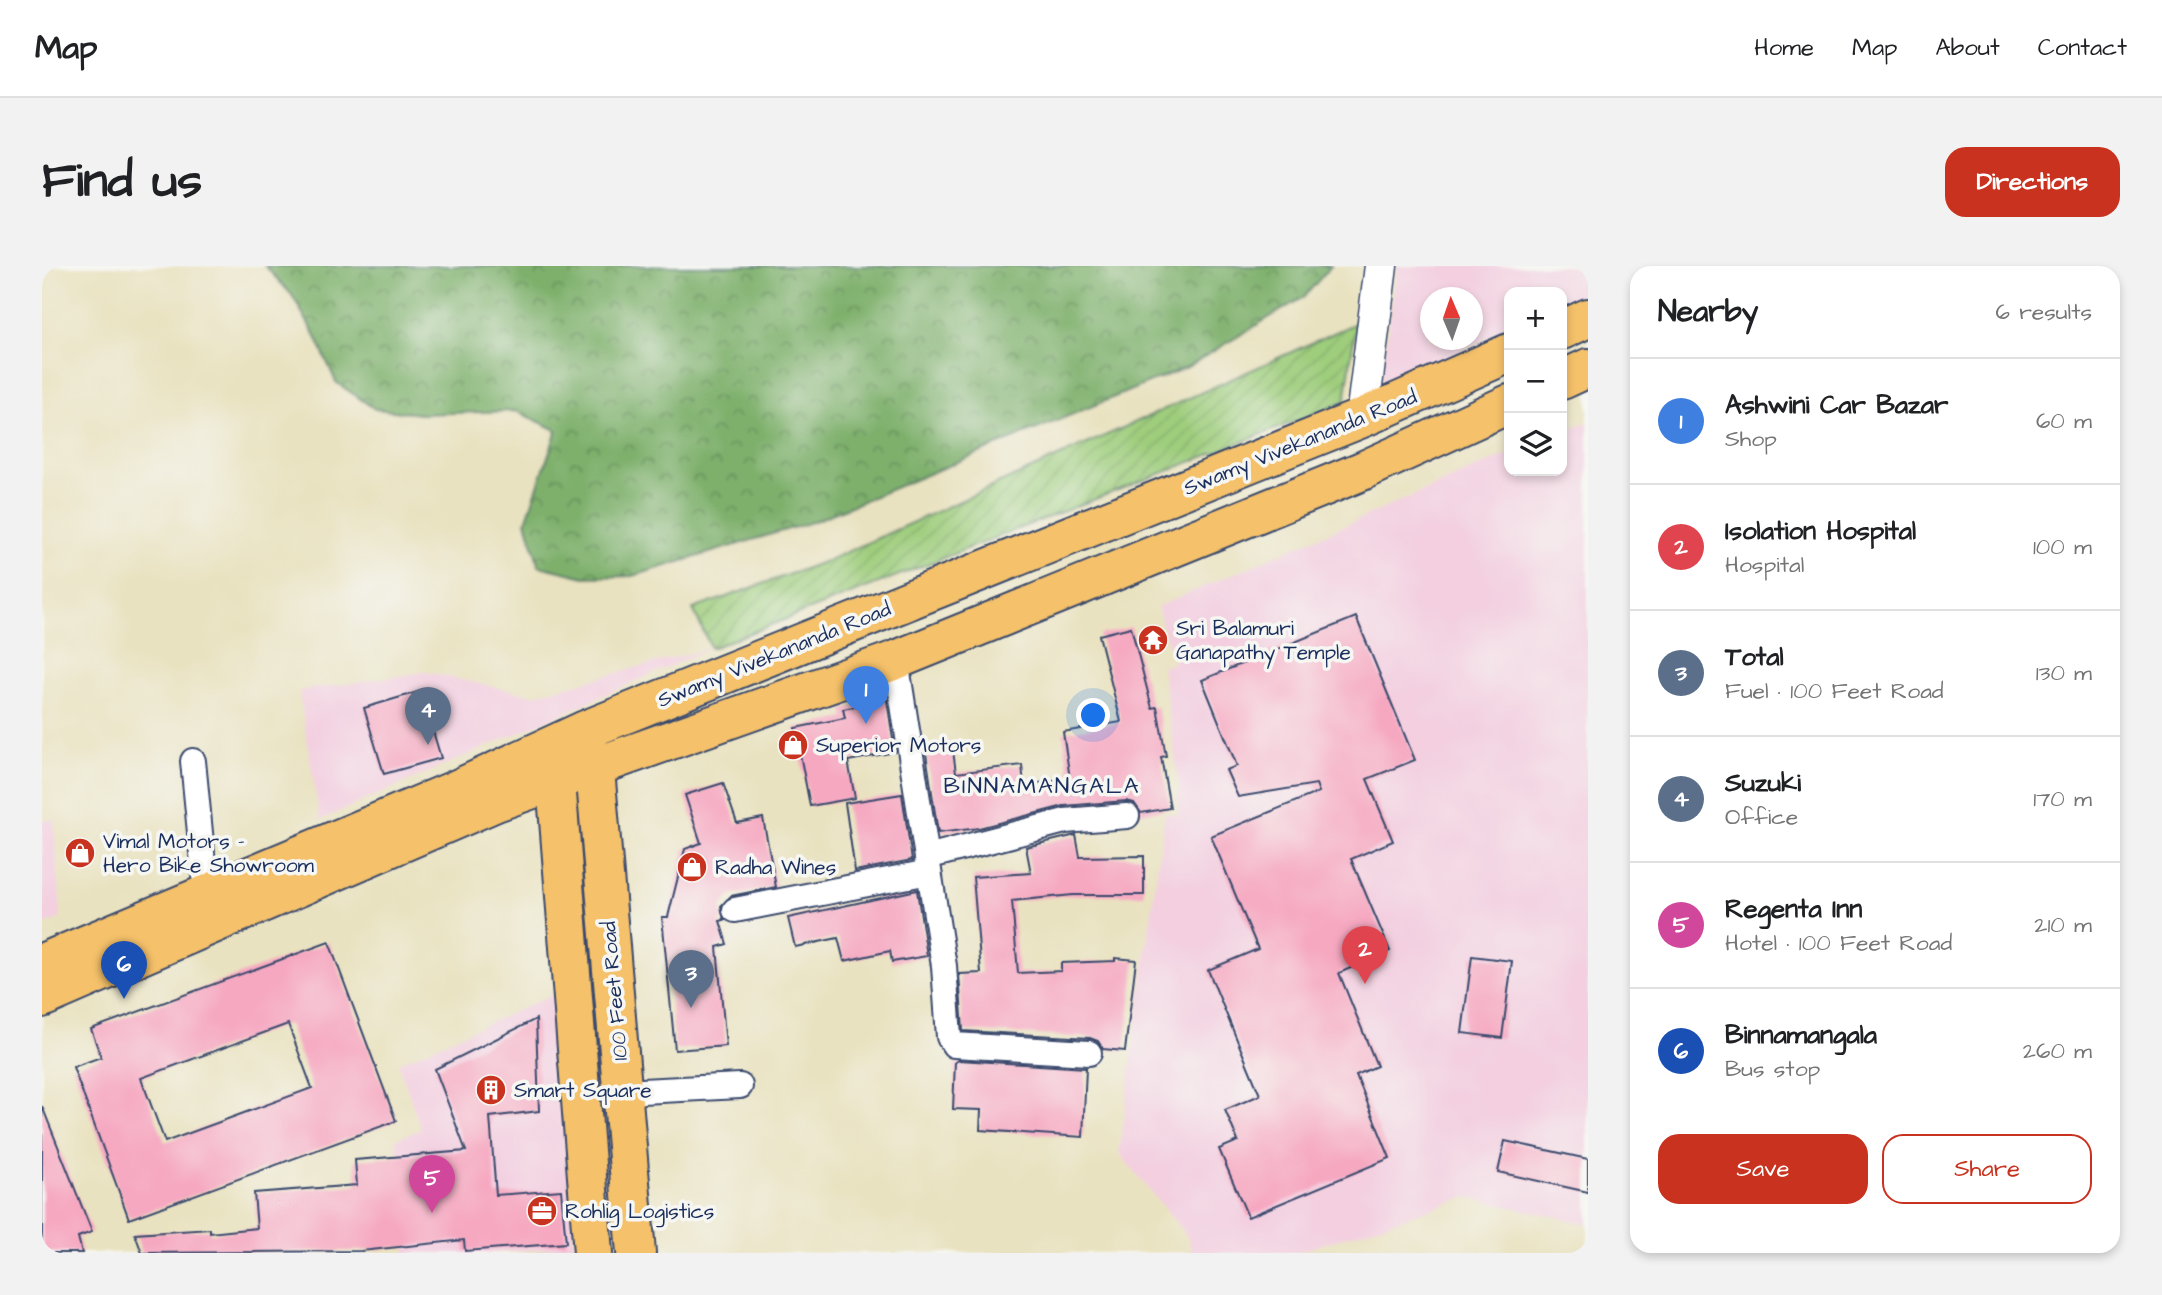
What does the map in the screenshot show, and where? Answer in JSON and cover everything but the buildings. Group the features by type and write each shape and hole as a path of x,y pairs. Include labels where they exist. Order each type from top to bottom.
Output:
{"main road":[{"path":"1567,328 1588,318"},
{"name":"Swamy Vivekananda Road","path":"42,963 455,790 565,752 1362,418 1504,355"},
{"path":"1567,378 1588,368"},
{"name":"Swamy Vivekananda Road","path":"565,752 595,769 896,660 1362,471 1504,406"},
{"name":"Swamy Vivekananda Road","path":"42,998 496,802 565,752"},
{"name":"100 Feet Road","path":"565,752 593,1253"},
{"name":"100 Feet Road","path":"595,769 636,1253"}],"street":[{"path":"1362,418 1381,266"},
{"path":"896,660 944,965 949,1037 954,1045 1089,1053"},
{"path":"193,761 206,894"},
{"path":"735,909 928,864 1065,821 1127,816"},
{"path":"622,1092 740,1086"}],"shaded area":[{"path":"1397,266 1588,266 1588,292 1567,302 1567,287 1504,287 1504,331 1483,341 1483,287 1420,287 1420,350 1465,350 1380,390"},
{"path":"1588,422 1588,1224 1467,1197 1295,1253 1192,1253 1189,1239 1119,1153 1165,813 1178,815 1179,786 1162,666 1174,663 1157,607 1504,456 1504,476 1567,476 1567,430"},
{"path":"711,648 320,820 299,691 425,672 533,695"},
{"path":"42,820 54,820 61,918 42,926"},
{"path":"554,994 574,1247 489,1253 406,1253 396,1139 421,1129 398,1063"}],"green space":[{"path":"265,266 1331,266 1305,296 1187,367 812,522 633,576 585,577 539,566 526,521 557,430 516,411 421,414 375,409 336,382 316,337 292,295"},
{"path":"1356,323 1345,402 711,648 693,609 829,560"}],"place":[{"name":"Sri Balamuri Ganapathy Temple","path":"1153,640"},
{"name":"Ashwini Car Bazar","path":"866,724"},
{"name":"Suzuki","path":"428,745"},
{"name":"Superior Motors","path":"793,745"},
{"name":"Vimal Motors - Hero Bike Showroom","path":"80,853"},
{"name":"Radha Wines","path":"692,867"},
{"name":"Isolation Hospital","path":"1365,984"},
{"name":"Binnamangala","path":"124,999"},
{"name":"Total","path":"691,1008"},
{"name":"Smart Square","path":"491,1090"},
{"name":"Rohlig Logistics","path":"542,1211"},
{"name":"Regenta Inn","path":"432,1213"}],"district":[{"name":"BINNAMANGALA","path":"1042,785"}]}
